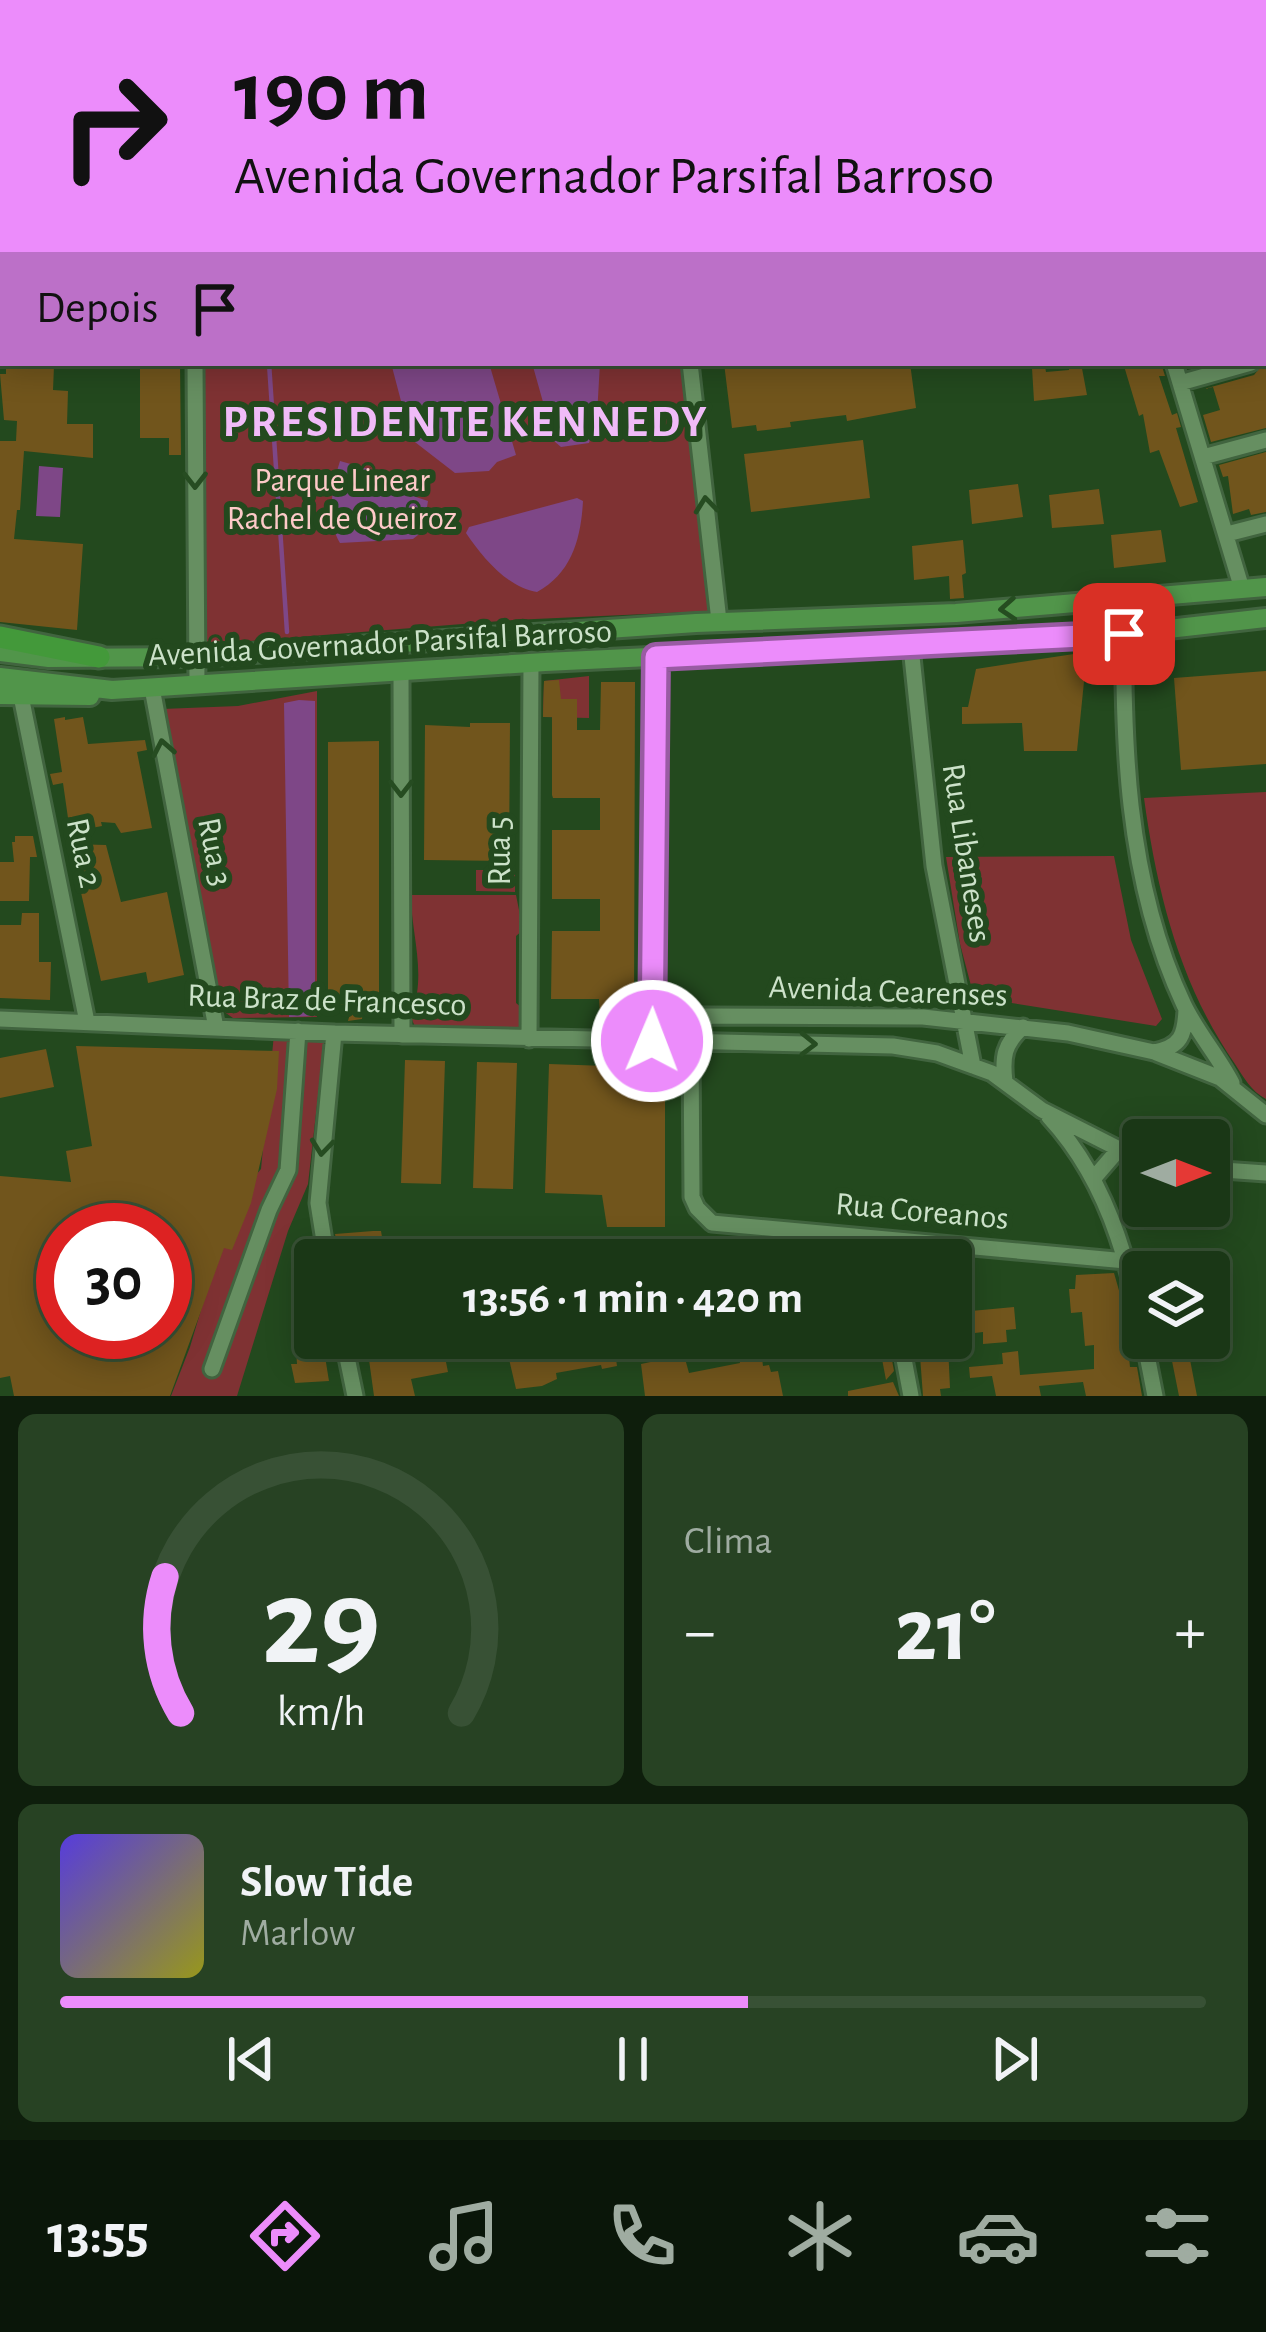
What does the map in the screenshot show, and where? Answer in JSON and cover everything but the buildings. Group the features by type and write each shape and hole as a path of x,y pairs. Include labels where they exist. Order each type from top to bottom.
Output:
{"highway":[{"path":"0,637 99,657"}],"main road":[{"name":"Avenida Governador Parsifal Barroso","path":"0,652 49,658 196,657 719,621 956,613 1266,587"},
{"name":"Avenida Governador Parsifal Barroso","path":"0,677 112,690 1124,634 1266,618"},
{"path":"538,663 581,653 697,646 714,638 719,621"},
{"path":"10,696 82,698 112,690"}],"street":[{"path":"195,366 197,685"},
{"path":"690,366 719,621"},
{"path":"1175,366 1242,589"},
{"path":"1180,382 1240,366"},
{"path":"1203,457 1266,440"},
{"path":"1227,534 1266,524"},
{"path":"1124,600 1131,815 1149,902 1186,1009 1237,1090"},
{"name":"Rua Libaneses","path":"911,647 928,827 973,1066"},
{"path":"652,1041 656,657"},
{"name":"Rua 5","path":"529,1039 538,663"},
{"path":"401,671 401,1035"},
{"name":"Rua 3","path":"152,688 216,1028"},
{"name":"Rua 2","path":"10,696 87,1022"},
{"name":"Avenida Cearenses","path":"653,990 704,1016"},
{"path":"1154,1052 1173,1048 1181,1040 1186,1009"},
{"name":"Avenida Cearenses","path":"652,1041 671,1024 704,1016 963,1020 1023,1027 1154,1052 1220,1078 1266,1115"},
{"name":"Rua Braz de Francesco","path":"0,1019 652,1041"},
{"path":"1005,1082 1004,1052 1023,1027"},
{"path":"212,1370 288,1170 298,1031"},
{"path":"324,1239 318,1203 334,1033"},
{"name":"Avenida Cearenses","path":"652,1041 893,1046 937,1053 1005,1082 1042,1110 1122,1150"},
{"name":"Rua Coreanos","path":"691,1042 692,1197 712,1223 1122,1261"},
{"path":"1042,1110 1065,1134 1094,1178 1122,1251"},
{"path":"1094,1178 1119,1149"},
{"path":"1259,1173 1266,1157"},
{"path":"348,1359 356,1396"},
{"path":"904,1359 911,1396"},
{"path":"1147,1359 1155,1396"}],"green space":[{"name":"Parque Linear Rachel de Queiroz","path":"203,366 681,366 712,611 513,620 211,644 202,637"},
{"path":"589,676 589,718 543,717 544,681"},
{"path":"317,691 317,1017 233,1018 223,1011 162,709 238,706"},
{"path":"1266,792 1266,1099 1248,1084 1216,1034 1185,970 1164,903 1144,798"},
{"path":"1114,856 1131,940 1162,1019 1156,1026 974,997 946,857"},
{"path":"476,870 515,870 515,892 476,891"},
{"path":"411,895 516,895 523,930 516,936 516,1003 522,1008 522,1024 516,1029 417,1029 412,1015 418,968"},
{"path":"274,1034 319,1039 324,1043 308,1184 288,1231 237,1396 171,1396 185,1359 192,1359 192,1340 233,1202 261,1169"}],"shaded area":[{"path":"392,366 490,366 516,455 497,462 489,471 455,473 411,439"},
{"path":"533,366 600,366 597,415 589,443 561,447 554,441"},
{"path":"340,461 407,480 416,497 428,501 423,531 413,539 340,543 332,514"},
{"path":"39,466 63,468 60,517 36,516"},
{"path":"577,498 583,501 582,515 572,553 559,575 537,592 506,578 466,533 469,527"},
{"path":"315,701 315,1016 289,1017 284,703"}],"waterway":[{"path":"269,366 287,632"}],"district":[{"name":"PRESIDENTE KENNEDY","path":"466,422"}],"route":[{"path":"652,1041 656,657 1124,634"}]}
